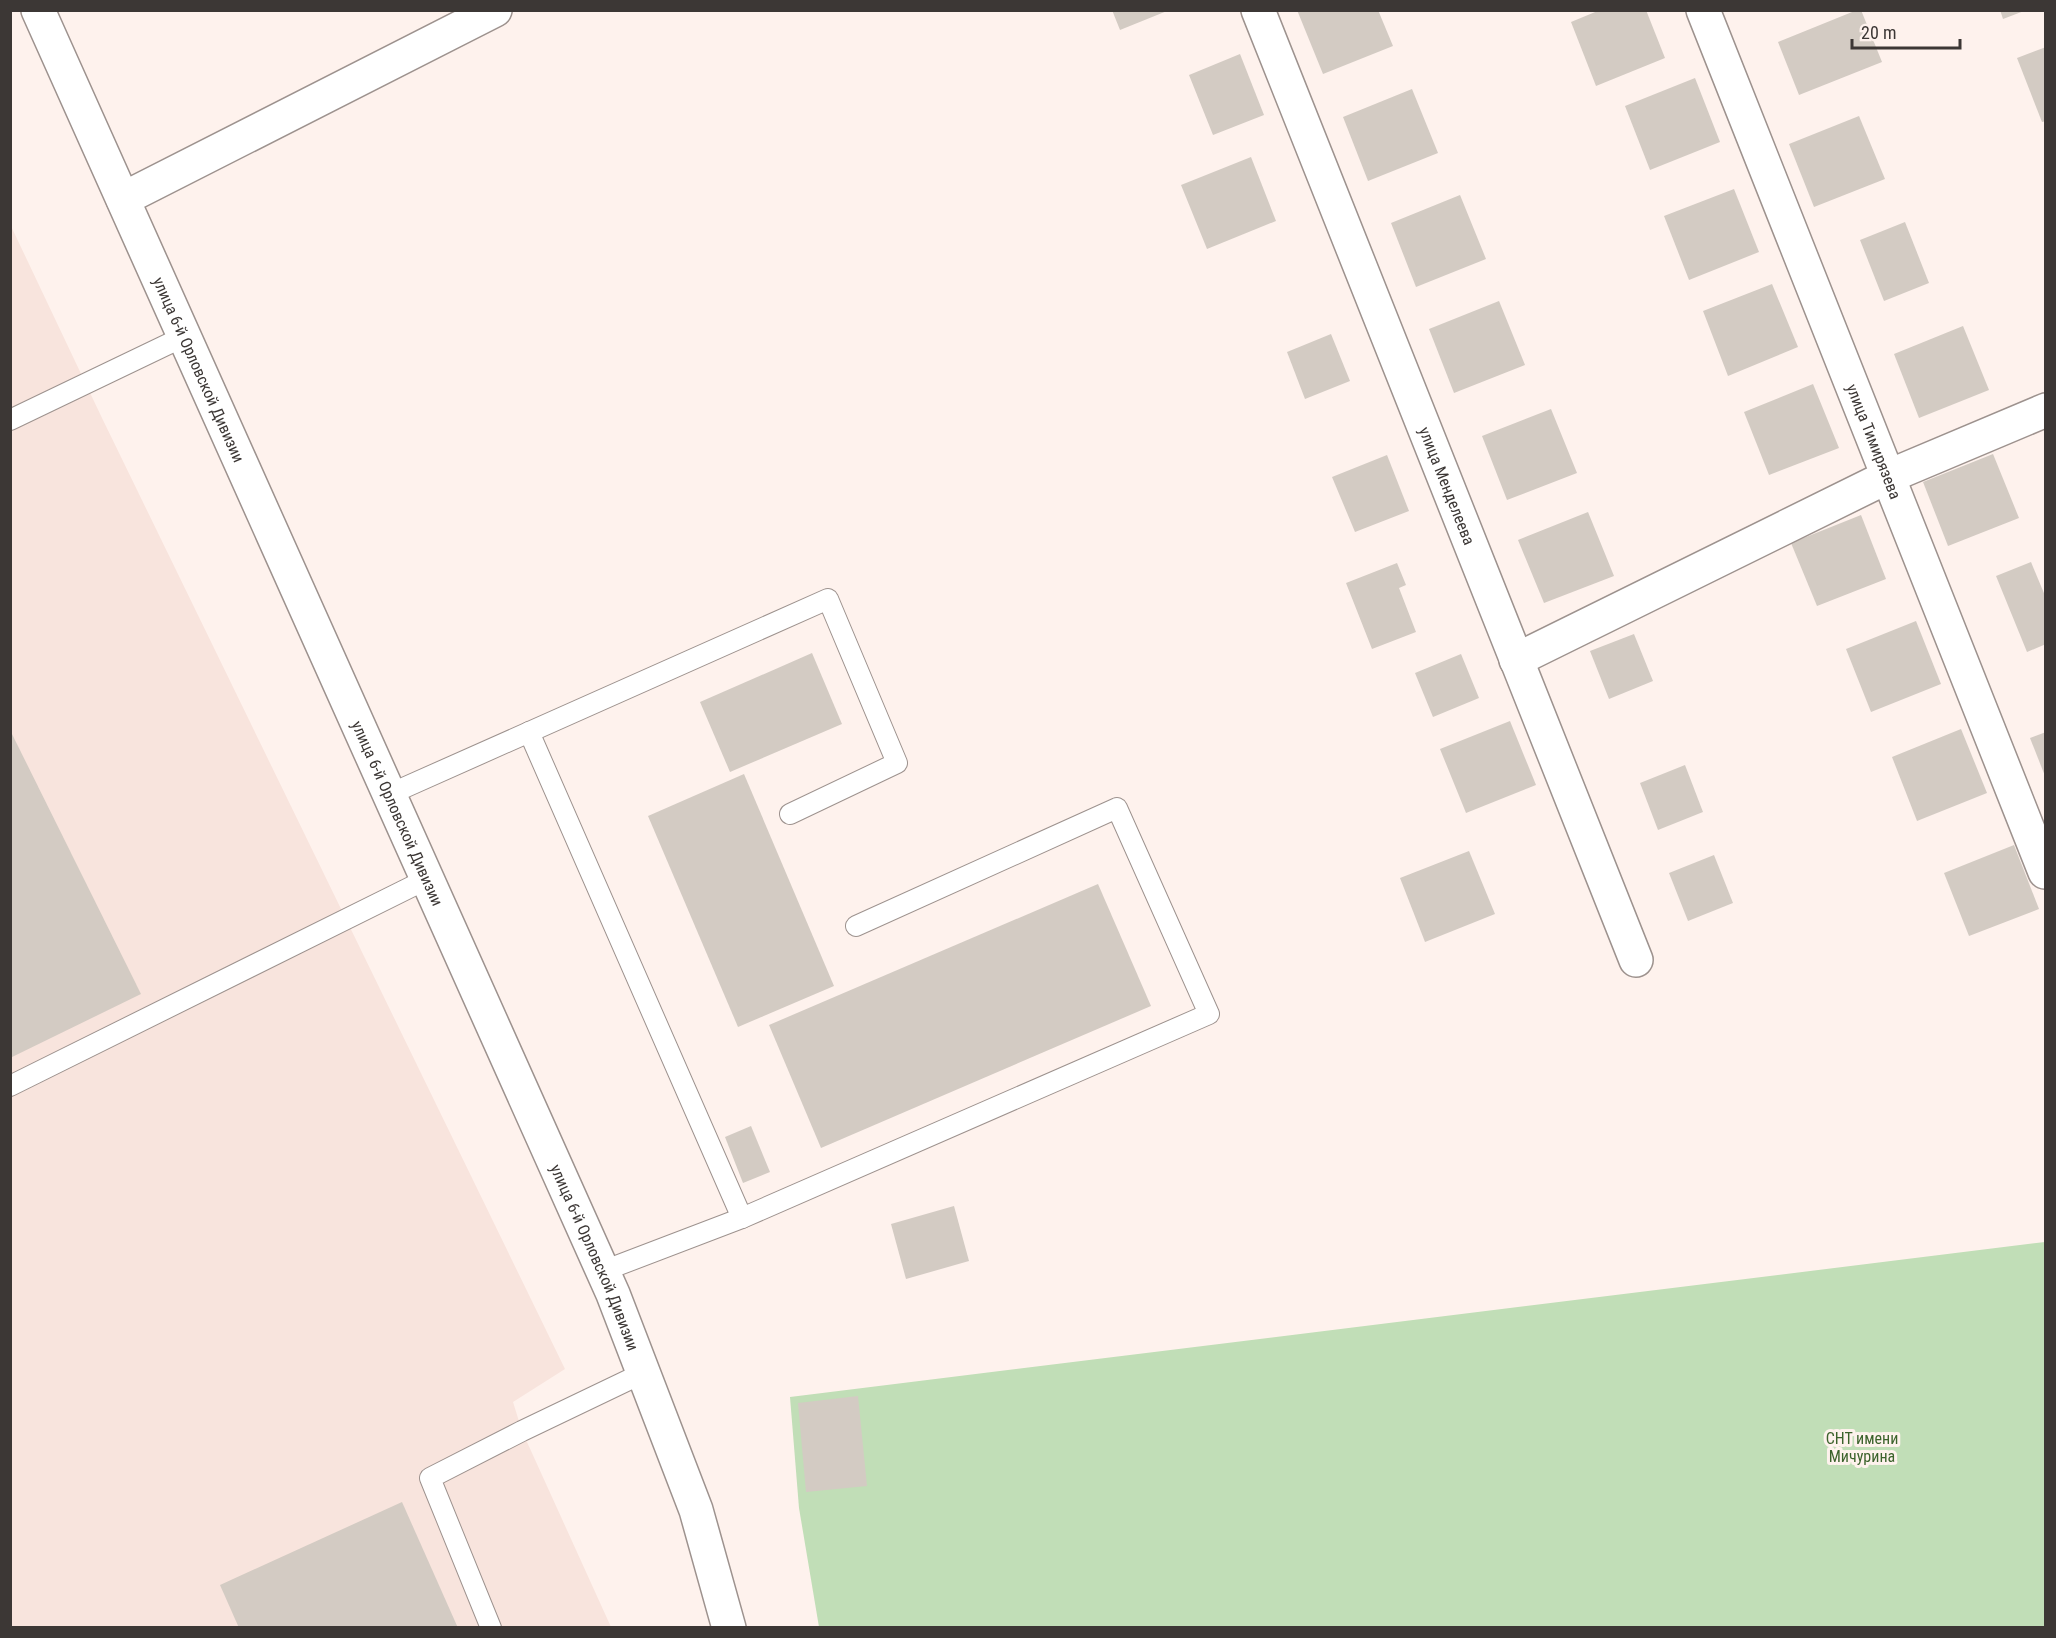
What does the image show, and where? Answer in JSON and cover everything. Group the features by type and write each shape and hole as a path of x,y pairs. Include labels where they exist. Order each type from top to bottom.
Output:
{"street":[{"name":"улица 6-й Орловской Дивизии","path":"38,10 603,1271 696,1510 729,1628"},
{"path":"123,199 495,10"},
{"name":"улица Менделеева","path":"1258,10 1636,960"},
{"name":"улица Тимирязева","path":"1703,10 2045,872"},
{"path":"1516,660 1887,477 2046,410"}],"lane":[{"path":"10,420 185,336"},
{"path":"390,794 828,599 897,763 790,814"},
{"path":"529,732 742,1218"},
{"path":"603,1271 742,1218 1209,1014 1118,808 856,926"},
{"path":"10,1086 427,879"},
{"path":"491,1628 430,1478 643,1373"}],"shaded area":[{"path":"10,224 102,418 565,1369 513,1402 522,1431 611,1627 11,1627"}],"green space":[{"name":"СНТ имени Мичурина","path":"2045,1242 2045,1627 819,1627 799,1508 790,1397"}],"building":[{"path":"1112,10 1167,10 1167,11 1120,30"},
{"path":"1297,10 1378,10 1393,46 1323,74"},
{"path":"1600,10 1646,10 1665,58 1596,86 1571,22"},
{"path":"1861,10 1882,62 1799,95 1778,42"},
{"path":"2000,10 2024,10 2024,11 2003,19"},
{"path":"2046,47 2046,121 2042,122 2017,58"},
{"path":"1240,54 1264,115 1213,135 1189,75"},
{"path":"1695,78 1720,142 1650,170 1625,106"},
{"path":"1412,89 1438,153 1368,181 1343,117"},
{"path":"1859,116 1885,179 1814,207 1789,144"},
{"path":"1251,157 1276,221 1207,249 1181,185"},
{"path":"1734,189 1759,252 1689,280 1664,216"},
{"path":"1460,195 1486,259 1416,287 1391,223"},
{"path":"1905,222 1929,283 1884,301 1860,240"},
{"path":"1772,284 1798,347 1728,376 1703,311"},
{"path":"1499,301 1525,365 1454,393 1429,329"},
{"path":"1963,326 1989,390 1919,418 1894,354"},
{"path":"1331,334 1350,381 1305,399 1287,352"},
{"path":"1813,384 1839,448 1769,475 1744,412"},
{"path":"1551,409 1577,473 1507,500 1482,436"},
{"path":"1993,454 2019,518 1948,546 1923,482"},
{"path":"1387,455 1409,511 1355,532 1332,477"},
{"path":"1588,512 1614,576 1544,603 1518,540"},
{"path":"1861,515 1886,579 1817,606 1791,543"},
{"path":"2031,562 2046,598 2046,644 2027,652 1996,576"},
{"path":"1397,563 1406,585 1399,588 1416,632 1372,649 1346,583"},
{"path":"1916,621 1941,684 1871,712 1846,649"},
{"path":"1634,634 1653,681 1609,699 1590,651"},
{"path":"812,653 842,724 730,772 700,702"},
{"path":"1461,654 1479,698 1433,717 1415,673"},
{"path":"1510,721 1536,785 1466,813 1440,749"},
{"path":"1961,729 1987,793 1917,821 1892,757"},
{"path":"10,730 141,994 10,1058"},
{"path":"2046,732 2046,776 2045,776 2030,738"},
{"path":"1685,765 1703,812 1658,830 1640,783"},
{"path":"744,774 834,986 738,1027 648,816"},
{"path":"2014,845 2039,909 1969,936 1944,873"},
{"path":"1469,851 1495,914 1425,942 1400,878"},
{"path":"1714,855 1733,903 1688,921 1669,873"},
{"path":"1098,884 1151,1006 821,1148 769,1025"},
{"path":"751,1126 770,1172 743,1183 725,1137"},
{"path":"954,1206 969,1261 906,1279 891,1224"},
{"path":"858,1396 867,1486 806,1492 798,1403"},
{"path":"402,1502 458,1628 239,1628 220,1585"}]}
